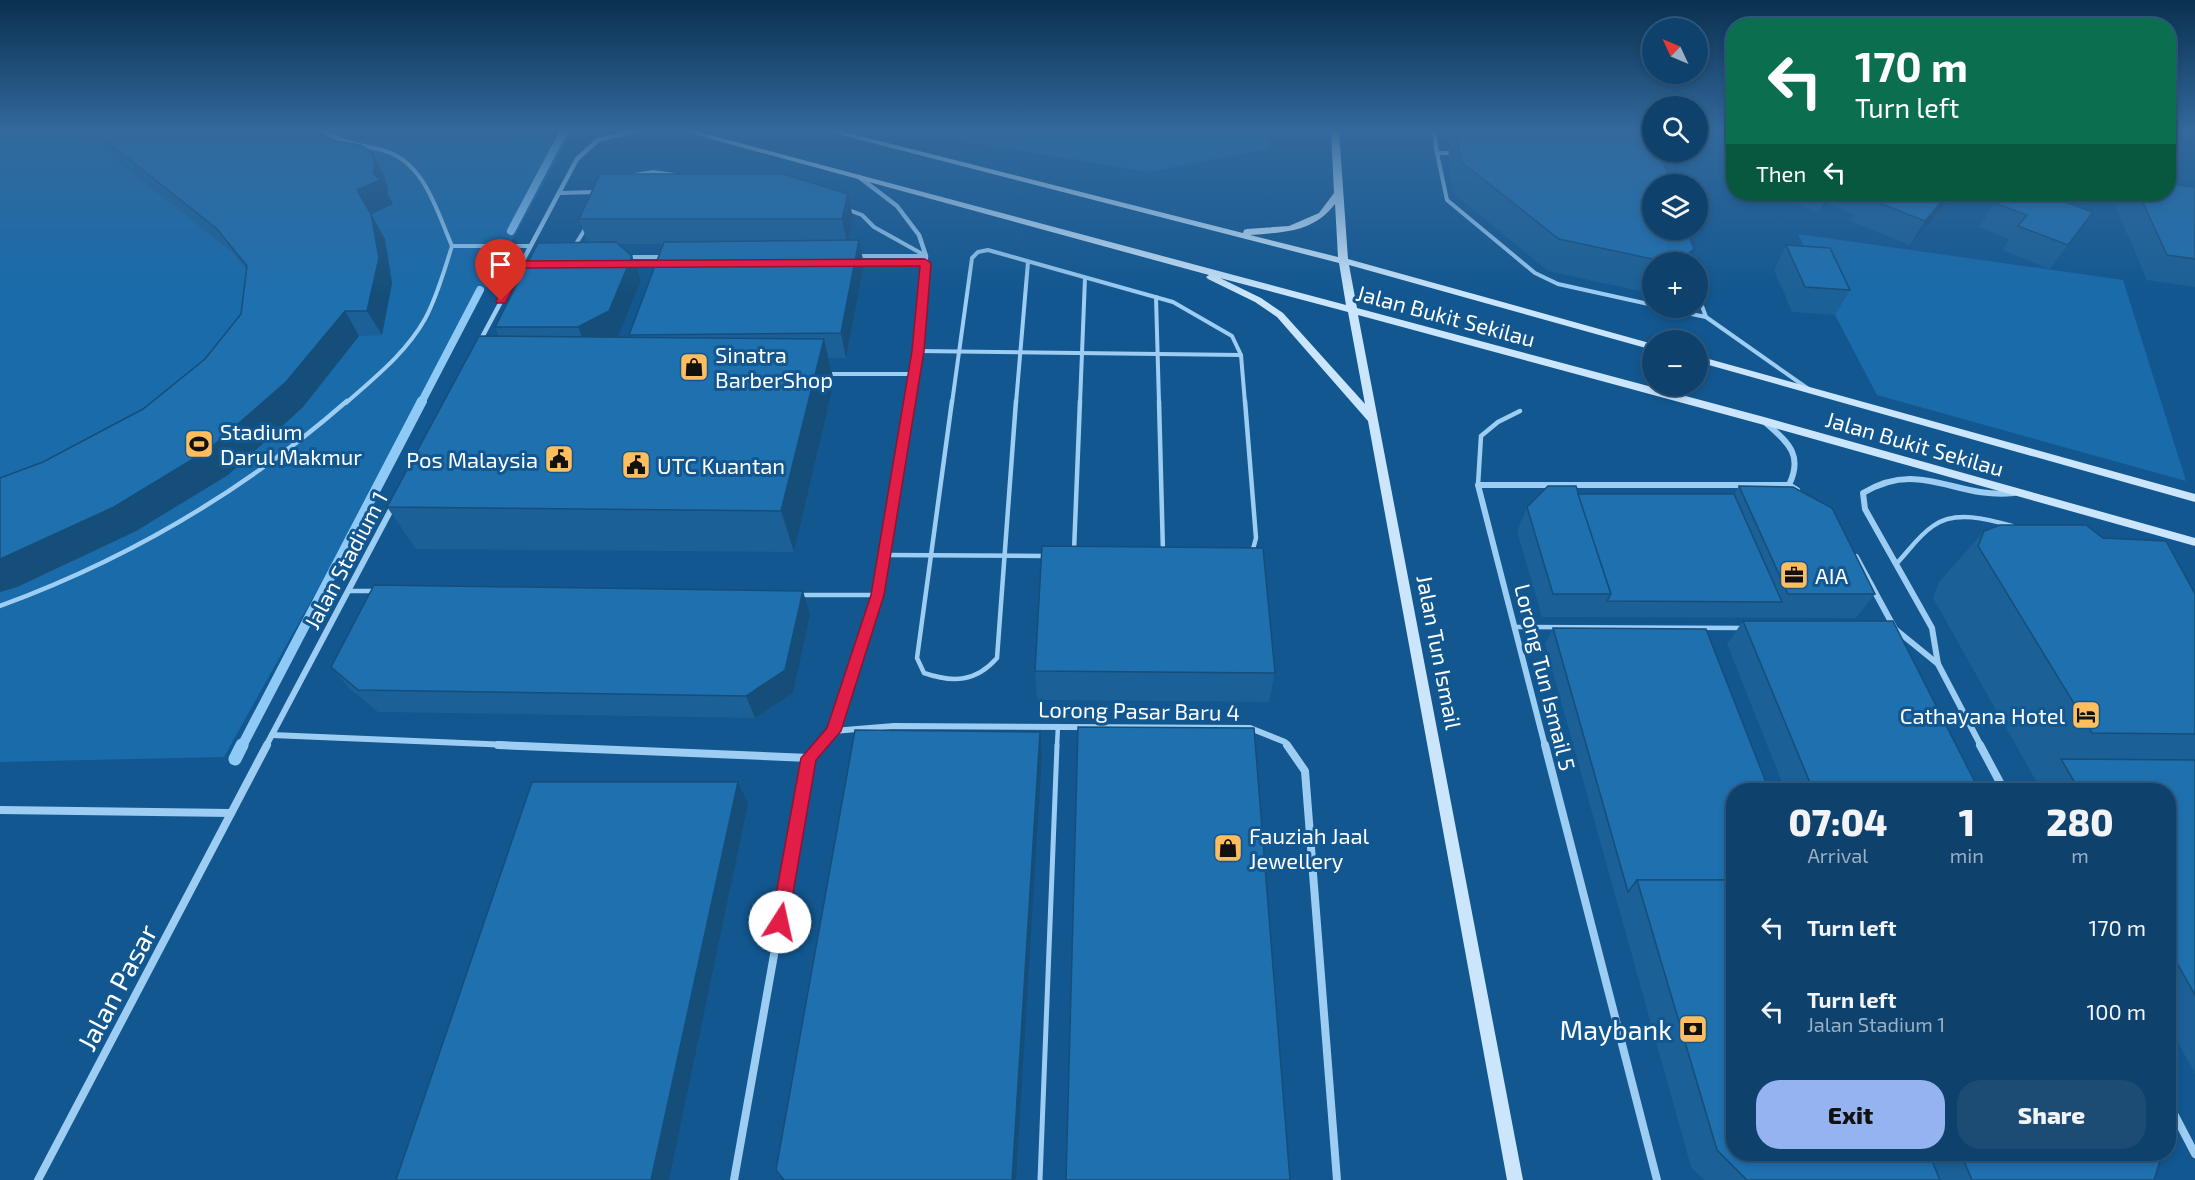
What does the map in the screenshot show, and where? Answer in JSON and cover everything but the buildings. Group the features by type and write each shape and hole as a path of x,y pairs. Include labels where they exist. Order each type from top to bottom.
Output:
{"street":[{"path":"478,344 563,186"},
{"path":"734,1180 809,758 833,731 877,595 918,351 926,259 919,235 897,206 871,186"},
{"name":"Jalan Bukit Sekilau","path":"895,186 1352,309 2195,542"},
{"name":"Jalan Bukit Sekilau","path":"1049,186 1343,261 1642,344"},
{"name":"Jalan Tun Ismail","path":"1338,186 1343,261 1442,780 1515,1180"},
{"path":"1208,226 1249,232 1291,229 1322,215 1338,194"},
{"path":"1183,264 1258,300 1280,315 1372,419"},
{"name":"Jalan Bukit Sekilau","path":"1708,362 2195,498"},
{"path":"1764,422 1788,444 1797,461 1796,474 1789,485"},
{"path":"2000,783 1938,664 1932,628 1865,508 1863,493 1876,482 1896,478 1925,478 1989,494 2023,493"},
{"path":"1478,485 1789,485 1803,494"},
{"name":"Lorong Tun Ismail 5","path":"1478,485 1657,1180"},
{"name":"Jalan Stadium 1","path":"231,813 397,498"},
{"path":"1850,545 1895,629 1938,664"},
{"name":"Lorong Pasar Baru 4","path":"833,731 894,726 1250,728 1285,742 1305,771 1337,1180"},
{"path":"272,735 809,758"},
{"path":"0,810 231,813"},
{"name":"Jalan Pasar","path":"38,1180 231,813"},
{"path":"2176,1117 2195,1154"}],"lane":[{"path":"0,606 51,588 183,520 245,483 317,428 411,341 432,309 452,246 424,186"},
{"path":"1444,186 1447,200 1535,273 1558,284 1642,303"},
{"path":"560,193 600,192"},
{"path":"840,207 862,214 874,227 926,259"},
{"path":"574,248 592,220"},
{"path":"452,246 530,246"},
{"path":"1028,262 1003,556 997,658 987,671 973,679 942,680 924,673 917,658 930,555 972,258 978,252 988,250 1173,302 1232,336 1241,355 1256,538 1251,554"},
{"path":"848,256 926,259"},
{"path":"627,257 674,257"},
{"path":"854,262 926,259"},
{"path":"625,263 671,263"},
{"path":"655,274 660,263"},
{"path":"520,264 532,264"},
{"path":"1074,557 1085,278"},
{"path":"1156,297 1163,558"},
{"path":"1707,318 1812,391"},
{"path":"918,351 1241,355"},
{"path":"819,374 914,375"},
{"path":"1478,485 1481,436 1498,422 1520,411"},
{"path":"1896,564 1934,524 1958,519 1986,519 2018,528"},
{"path":"885,555 1050,556"},
{"path":"348,591 383,592"},
{"path":"795,595 877,595"},
{"path":"1515,627 1753,628"},
{"path":"1706,628 1710,639"},
{"path":"1884,629 1895,629"},
{"path":"1040,1180 1058,726"}],"shaded area":[{"name":"Stadium Darul Makmur","path":"0,186 542,186 224,757 0,762"},
{"path":"1798,234 2123,280 2186,481 1877,395 1835,315"}],"waterway":[{"path":"511,231 535,186"},
{"path":"421,403 480,290"},
{"path":"242,746 422,401"},
{"path":"235,759 242,745"}],"place":[{"name":"Sinatra BarberShop","path":"694,367"},
{"name":"Stadium Darul Makmur","path":"199,444"},
{"name":"Pos Malaysia","path":"559,459"},
{"name":"UTC Kuantan","path":"636,465"},
{"name":"AIA","path":"1794,575"},
{"name":"Cathayana Hotel","path":"2086,715"},
{"name":"Fauziah Jaal Jewellery","path":"1228,848"},
{"name":"Maybank","path":"1693,1029"}],"route":[{"path":"501,301 520,264 925,263 918,351 877,595 833,731 809,758 780,922"}]}
